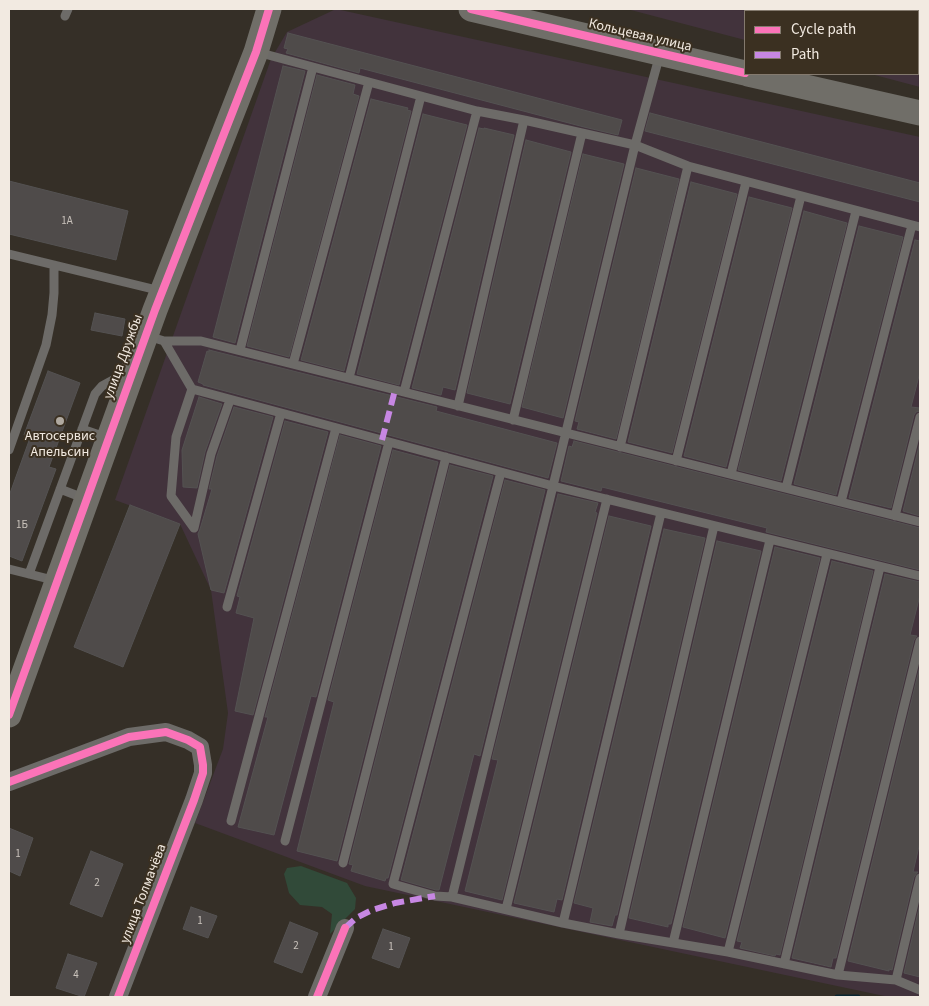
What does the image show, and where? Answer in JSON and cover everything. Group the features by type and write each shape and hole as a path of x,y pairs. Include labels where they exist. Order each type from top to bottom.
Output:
{"street":[{"name":"улица Дружбы","path":"9,715 133,369 155,338 162,292 256,52 269,9"},
{"name":"Кольцевая улица","path":"471,9 744,72"},
{"name":"Кольцевая улица","path":"756,75 920,113"},
{"name":"улица Толмачёва","path":"9,782 129,737 166,732 188,740 200,748 204,764 203,773 118,997"},
{"path":"317,997 345,928"}],"lane":[{"path":"256,52 477,111 635,145 688,166 916,226 841,502"},
{"path":"452,897 554,486 635,145 660,53"},
{"path":"240,350 313,67"},
{"path":"293,364 369,82"},
{"path":"349,378 421,96"},
{"path":"404,392 477,111"},
{"path":"458,406 524,120"},
{"path":"513,420 582,133"},
{"path":"620,447 688,166"},
{"path":"676,461 746,182"},
{"path":"731,474 801,196"},
{"path":"786,488 856,211"},
{"path":"9,254 162,292"},
{"path":"9,450 43,358 48,338 54,293 54,265"},
{"path":"155,338 201,341 240,350 920,522"},
{"path":"155,338 192,389 554,486 920,576"},
{"path":"29,574 95,394 102,386 133,369"},
{"path":"192,389 176,437 171,496 194,528 211,454 230,400"},
{"path":"227,607 281,413"},
{"path":"895,516 920,417"},
{"path":"231,822 336,428"},
{"path":"82,429 108,438"},
{"path":"285,841 389,442"},
{"path":"343,863 446,457"},
{"path":"501,472 393,884 435,896 452,897 619,934 728,952 838,975 896,980 920,990"},
{"path":"60,490 86,499"},
{"path":"506,909 607,499"},
{"path":"563,923 661,513"},
{"path":"619,934 714,526"},
{"path":"673,943 770,540"},
{"path":"728,952 827,554"},
{"path":"784,964 880,567"},
{"path":"9,569 57,581"},
{"path":"838,975 920,641"},
{"path":"896,980 920,878"}],"shaded area":[{"path":"336,9 920,137 920,997 889,997 365,886 195,823 223,749 228,713 211,590 180,524 115,500 271,59 287,32"},
{"path":"627,9 920,9 920,87 875,75 919,75 919,10 744,10 744,40"}],"green space":[{"path":"301,866 347,883 356,898 355,909 330,934 332,914 322,907 300,905 289,893 284,874 287,868"}],"building":[{"path":"288,33 622,120 618,135 360,68 359,73 286,53 288,49 284,48"},
{"path":"283,66 305,71 235,343 213,337"},
{"path":"317,75 355,85 353,94 359,96 289,357 247,346"},
{"path":"371,99 408,108 407,110 411,111 344,371 301,360"},
{"path":"650,113 920,183 920,202 645,131"},
{"path":"423,114 467,125 399,385 357,374"},
{"path":"479,128 514,135 455,390 443,387 441,395 412,388"},
{"path":"526,140 571,152 510,404 467,393"},
{"path":"583,154 624,164 563,418 522,407"},
{"path":"636,168 679,179 616,439 577,429 579,422 575,421"},
{"path":"9,181 128,211 116,260 9,234"},
{"path":"691,182 737,194 672,453 628,442"},
{"path":"749,197 792,208 726,467 684,456"},
{"path":"804,211 847,223 781,481 738,470"},
{"path":"859,226 903,237 836,495 794,484"},
{"path":"915,240 920,241 920,372 911,407 920,408 920,411 914,415 891,508 849,498"},
{"path":"95,313 125,319 122,336 91,330"},
{"path":"209,350 437,407 436,411 557,443 548,478 203,385 198,382 207,351 209,352"},
{"path":"48,371 80,383 49,467 56,469 22,561 9,556 9,496 30,438 24,435"},
{"path":"199,397 222,404 205,452 197,488 183,487 182,450"},
{"path":"234,407 273,417 224,593 211,590 198,534 212,489 209,489 217,456"},
{"path":"285,421 328,432 253,715 235,711 254,618 236,613 240,597 237,596"},
{"path":"340,435 381,446 316,697 311,696 274,835 238,827 268,717 265,717"},
{"path":"574,441 920,528 920,570 766,532 767,528 602,487 601,491 561,481 569,446 572,447"},
{"path":"920,442 920,516 903,511"},
{"path":"393,450 438,462 337,861 297,851 334,702 328,700"},
{"path":"450,465 493,476 388,878 385,881 351,871 353,865 349,864"},
{"path":"505,480 545,490 480,756 474,754 439,890 436,890 401,880"},
{"path":"558,494 598,503 595,512 597,513 502,900 465,891 498,760 492,759"},
{"path":"130,505 180,524 123,667 74,647"},
{"path":"609,516 651,526 562,900 557,899 554,912 514,903"},
{"path":"664,529 705,538 617,915 615,915 612,926 590,922 593,908 574,903"},
{"path":"717,541 761,551 671,924 668,924 668,927 629,918"},
{"path":"775,547 820,558 725,938 683,927"},
{"path":"832,561 873,571 780,955 776,954 775,956 740,948 742,942 737,941"},
{"path":"885,574 920,582 920,595 910,635 917,636 914,640 836,958 833,958 831,967 792,958"},
{"path":"920,666 920,842 913,872 918,872 914,877 892,970 889,969 889,971 848,961"},
{"path":"9,828 33,838 20,876 9,871"},
{"path":"91,851 123,864 102,917 70,904"},
{"path":"920,904 920,977 904,973"},
{"path":"191,907 217,916 208,938 183,929"},
{"path":"290,922 318,933 302,973 274,962"},
{"path":"383,929 410,938 399,968 372,958"},
{"path":"68,954 97,963 84,997 56,988"}],"waterway":[{"path":"837,997 858,997"}],"marked path":[{"path":"382,440 395,390"},
{"path":"345,928 356,918 372,910 395,903 435,896"}],"cycle path":[{"path":"9,715 155,310 256,52 269,9"},
{"path":"471,9 744,73"},
{"path":"9,782 129,737 166,732 188,740 200,747 203,773 118,997"},
{"path":"317,997 345,928"}],"place":[{"name":"Автосервис Апельсин","path":"60,421"}]}
